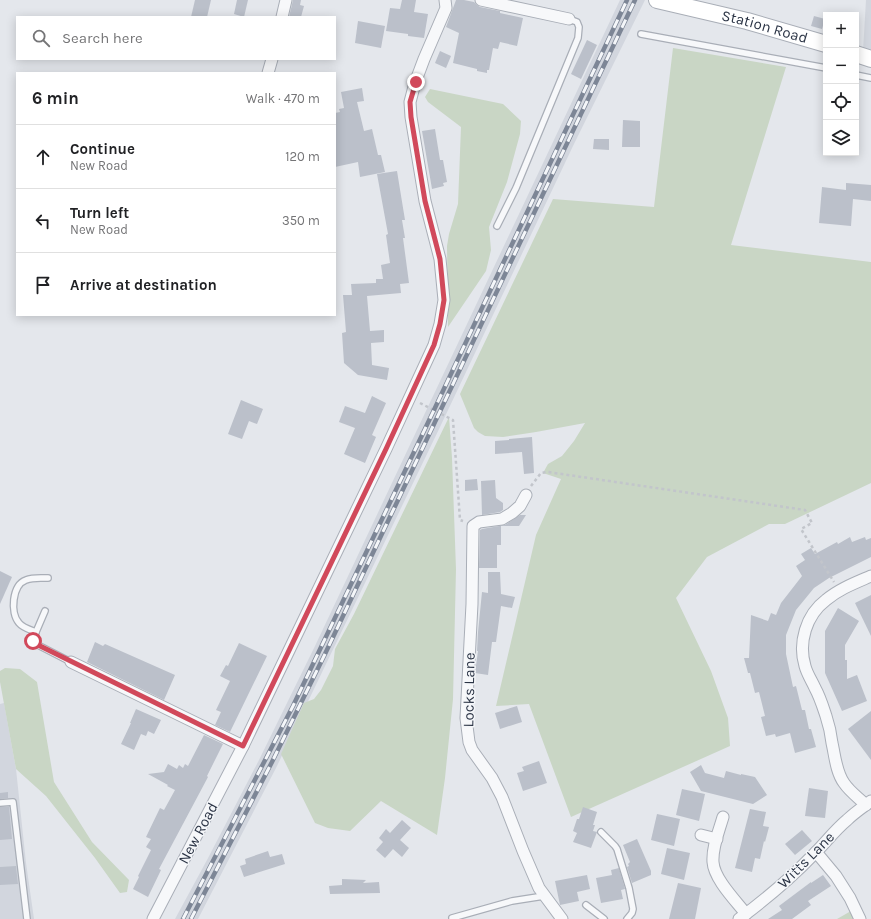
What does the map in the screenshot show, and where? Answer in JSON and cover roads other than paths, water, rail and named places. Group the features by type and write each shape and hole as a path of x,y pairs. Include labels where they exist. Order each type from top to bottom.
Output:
{"street":[{"path":"282,16 286,0"},
{"name":"New Road","path":"153,919 243,746 386,449 434,345 440,324 444,300 440,259 425,201 411,117 410,102 424,59 446,8 446,0"},
{"path":"481,0 569,19"},
{"name":"Station Road","path":"657,0 746,21 823,43"},
{"path":"859,55 871,59"},
{"path":"268,72 272,60"},
{"name":"Locks Lane","path":"526,495 520,506 507,517 479,522 473,526 472,604 466,718 469,742 472,750 492,778 502,797 536,882 544,896 562,919"},
{"path":"868,802 849,790 837,769 825,712 816,689 806,670 802,652 805,632 814,613 822,603 839,591 871,576"},
{"path":"72,662 243,746"},
{"name":"Witts Lane","path":"743,916 778,888 816,852 847,819 868,802"},
{"path":"723,817 713,858 714,870 743,916"},
{"path":"701,835 717,839"},
{"path":"816,852 836,876 850,898 860,919"}],"lane":[{"path":"497,226 516,188 578,38 580,27 577,22 569,19"},
{"path":"641,34 823,67"},
{"path":"859,76 871,78"},
{"path":"36,632 18,622 14,608 15,596 18,587 24,581 32,578 48,578"},
{"path":"45,611 36,632 33,641 34,643 72,662"},
{"path":"0,803 13,802 27,919"},
{"path":"601,832 617,849 629,888 633,909 632,913 627,919"},
{"path":"452,918 512,900 544,896"},
{"path":"586,905 604,919"}],"railway":[{"path":"183,919 293,706 627,0"},
{"path":"191,919 272,762 325,654 635,0"}]}
